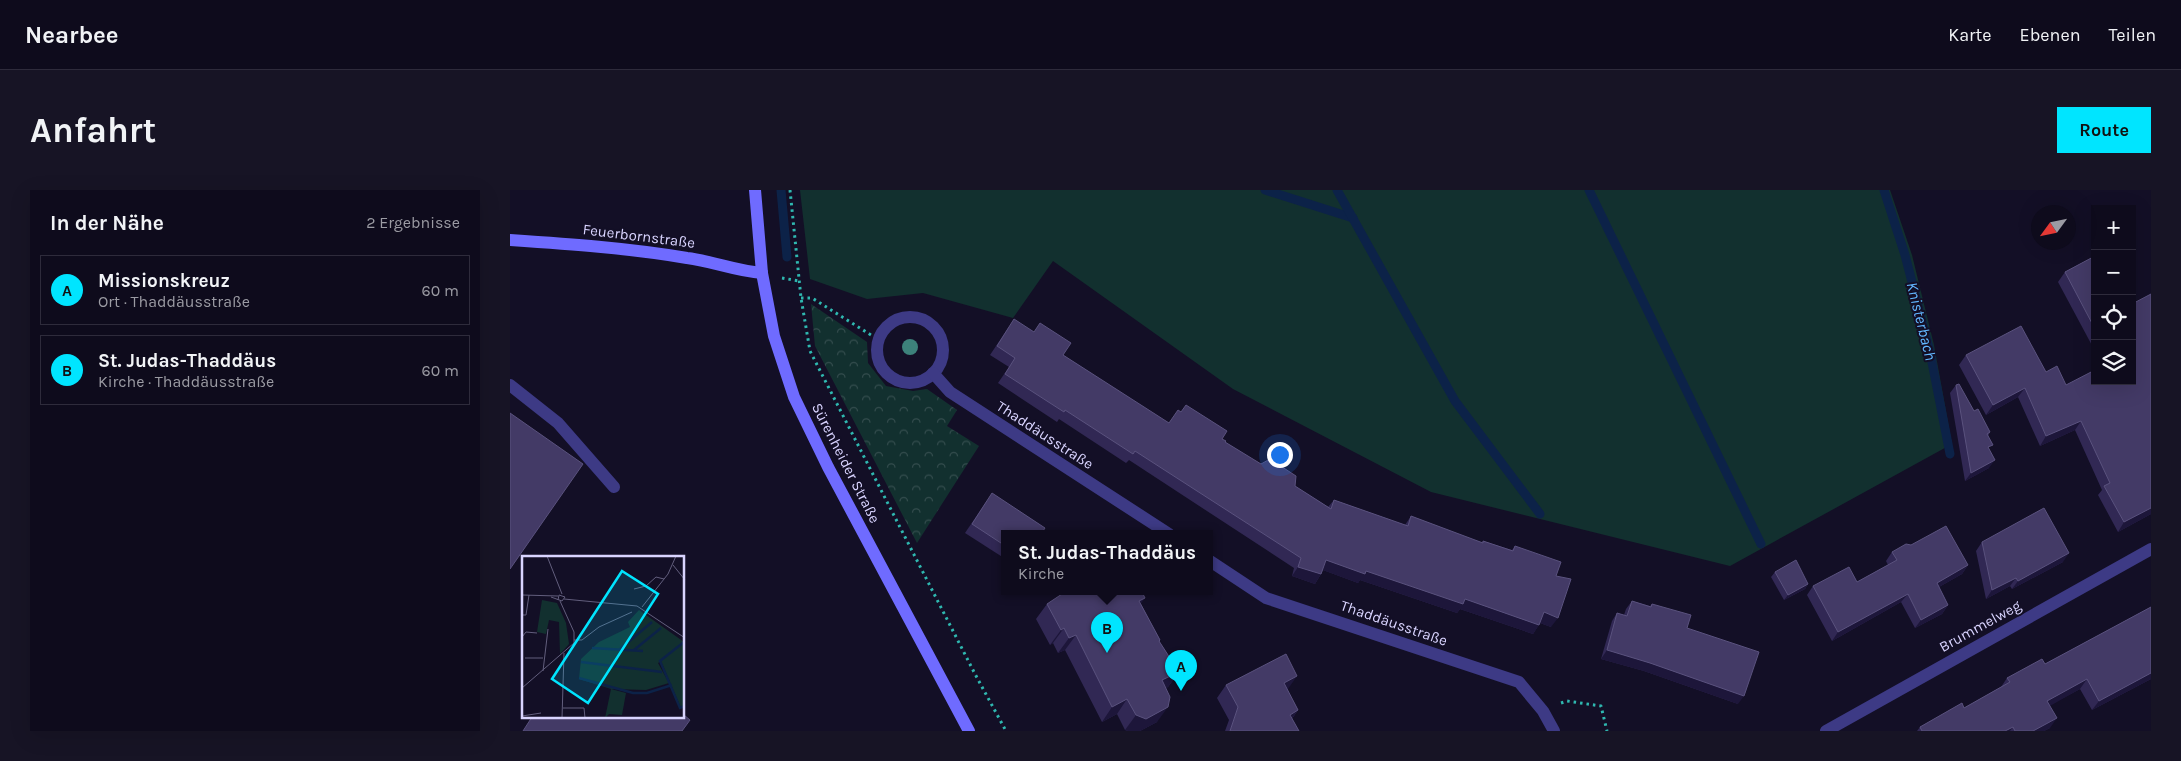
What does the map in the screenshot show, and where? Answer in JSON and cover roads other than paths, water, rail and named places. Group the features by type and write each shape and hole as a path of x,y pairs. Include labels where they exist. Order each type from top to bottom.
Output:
{"main road":[{"name":"Sürenheider Straße","path":"755,190 762,273 774,336 794,397 828,467 969,731"},
{"name":"Feuerbornstraße","path":"510,240 580,244 688,258 762,273"}],"street":[{"path":"916,317 927,322 936,330 942,340 943,352 940,363 933,373 924,379 914,382 903,382 893,378 885,371 877,351 884,329 899,319 916,317"},
{"name":"Thaddäusstraße","path":"933,373 950,392 1163,530"},
{"path":"510,385 558,423 614,487"},
{"name":"Brummelweg","path":"1826,731 2151,549"},
{"name":"Thaddäusstraße","path":"1213,563 1266,598 1520,682 1543,711 1554,731"}],"waterway":[{"path":"781,190 787,257"},
{"path":"1265,190 1353,218"},
{"path":"1337,190 1455,401 1540,514"},
{"path":"1589,190 1761,544"},
{"name":"Knisterbach","path":"1884,190 1905,255 1930,352 1950,454"}],"place":[{"name":"St. Judas-Thaddäus","path":"1107,653"},
{"name":"Missionskreuz","path":"1181,691"}]}
